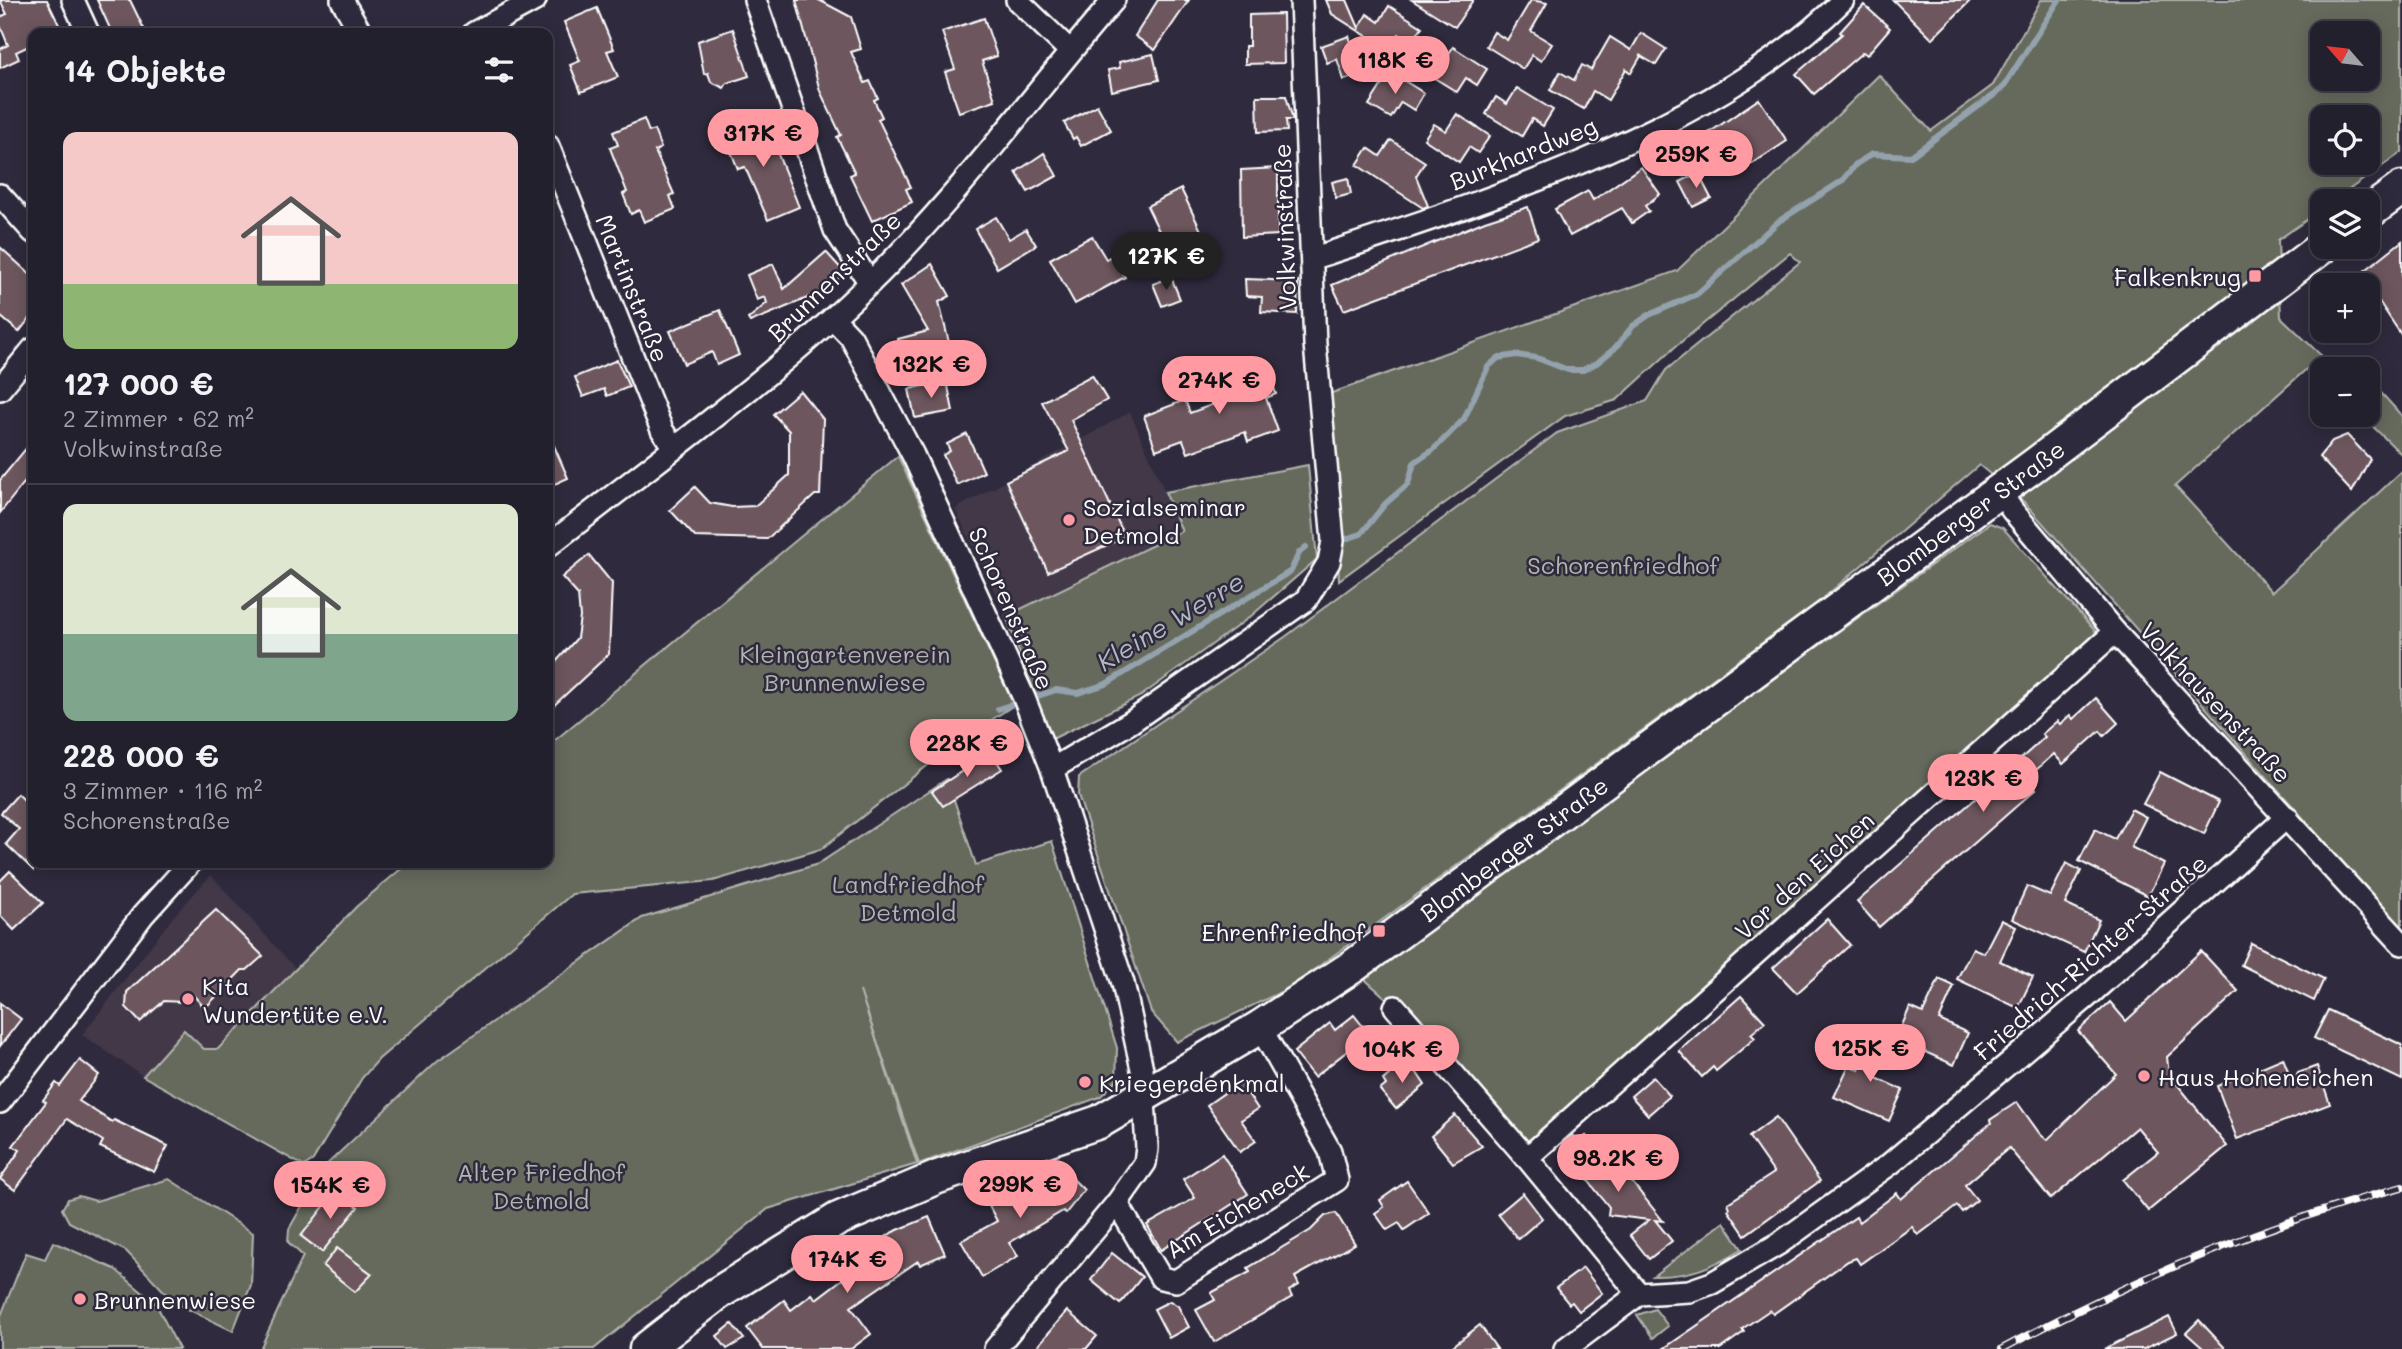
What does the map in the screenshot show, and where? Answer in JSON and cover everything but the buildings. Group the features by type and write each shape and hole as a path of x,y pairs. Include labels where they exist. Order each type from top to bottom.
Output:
{"street":[{"path":"73,0 86,28"},
{"path":"342,0 358,28"},
{"path":"500,28 535,0"},
{"path":"755,0 835,230 870,283"},
{"path":"1017,0 1070,51"},
{"name":"Brunnenstraße","path":"553,541 755,386 870,283 968,179 1114,0"},
{"name":"Volkwinstraße","path":"1052,769 1097,745 1268,629 1306,600 1329,562 1333,541 1315,344 1314,258 1301,0"},
{"name":"Burkhardweg","path":"1314,258 1545,176 1681,114 1722,92 1811,32 1843,0"},
{"name":"Martinstraße","path":"553,158 662,430 674,448"},
{"path":"2380,204 2402,188"},
{"path":"0,195 28,226"},
{"name":"Blomberger Straße","path":"646,1349 717,1294 838,1219 938,1177 1099,1122 1142,1100 1352,967 1999,490 2310,256"},
{"name":"Schorenstraße","path":"833,318 851,337 913,455 1026,704 1052,769 1122,983 1142,1069 1147,1148 1145,1163 1117,1203 995,1349"},
{"path":"0,389 28,355"},
{"name":"Volkhausenstraße","path":"1999,490 2012,510 2115,632 2402,944"},
{"name":"Vor den Eichen","path":"1527,1158 2115,632"},
{"name":"Friedrich-Richter-Straße","path":"1639,1294 1689,1291 1712,1283 1780,1243 1890,1164 2087,998 2287,817"},
{"path":"0,1102 144,915 186,868"},
{"path":"1395,1007 1527,1158 1639,1294 1565,1349"},
{"name":"Am Eicheneck","path":"1117,1203 1161,1278 1176,1281 1337,1180 1330,1151 1260,1027"}],"shaded area":[{"name":"Sozialseminar Detmold","path":"1130,412 1182,531 1006,616 955,509"},
{"name":"Kita Wundertüte e.V.","path":"211,875 296,969 218,1049 204,1049 184,1030 143,1076 82,1035 173,917"}],"green space":[{"name":"Schorenfriedhof","path":"2041,0 2402,0 2402,152 2380,168 2380,105 2310,105 2310,175 2370,175 2350,189 2310,189 2310,217 2278,240 2281,317 2323,357 2310,357 2310,366 2175,486 2272,592 2402,471 2402,930 2025,503 1979,465 1821,600 1289,988 1177,1042 1151,1012 1078,795 1079,777 1285,637 1557,433 1647,401 1666,370 1800,262 1790,253 1675,347 1617,400 1565,416 1339,580 1329,394 1677,271 1879,75 1931,131 1993,85"},
{"path":"2380,392 2402,416 2402,455 2373,427 2380,427"},
{"name":"Kleingartenverein Brunnenwiese","path":"898,456 1014,705 955,744 821,849 713,881 572,894 379,1059 362,1078 313,1160 304,1166 143,1076 184,1030 204,1049 218,1049 357,906 402,868 553,868 553,742"},
{"path":"1308,465 1317,559 1250,617 1141,696 1052,739 1006,616 1182,531 1165,492"},
{"path":"1990,523 2003,528 2097,633 1529,1146 1396,1007 1360,975"},
{"name":"Alter Friedhof Detmold","path":"947,779 976,865 1052,841 1117,1048 1116,1081 1100,1097 919,1164 860,991 917,1164 768,1209 594,1349 260,1349 303,1256 288,1242 289,1229 324,1167 437,1061 642,918 818,864"},
{"path":"169,1179 253,1233 251,1285 233,1331 175,1303 126,1251 69,1222 62,1209 68,1199 79,1196 96,1201"},
{"path":"1724,1222 1742,1249 1700,1270 1678,1275 1653,1276"},
{"name":"Brunnenwiese","path":"53,1242 115,1269 156,1304 179,1349 0,1349 0,1318 26,1253 45,1259"},
{"path":"1655,1309 1668,1326 1653,1338 1637,1315"}],"waterway":[{"name":"Kleine Werre","path":"1343,540 1361,534 1385,504 1408,484 1414,463 1433,450 1464,419 1488,367 1498,358 1516,355 1537,358 1568,370 1583,370 1598,362 1614,349 1633,326 1649,315 1697,294 1779,221 1842,181 1856,164 1872,154 1911,156 2002,89 2059,0"},
{"name":"Kleine Werre","path":"998,709 1056,690 1078,693 1106,684 1291,571 1299,553 1306,547"}],"railway":[{"path":"2002,1349 2099,1300 2198,1257 2299,1219 2402,1187"}],"place":[{"name":"Falkenkrug","path":"2255,276"},
{"name":"Sozialseminar Detmold","path":"1069,520"},
{"name":"Ehrenfriedhof","path":"1379,931"},
{"name":"Kita Wundertüte e.V.","path":"188,999"},
{"name":"Haus Hoheneichen","path":"2144,1076"},
{"name":"Kriegerdenkmal","path":"1085,1082"},
{"name":"Brunnenwiese","path":"80,1299"}],"park label":[{"name":"Landfriedhof Detmold","path":"908,897"}]}
